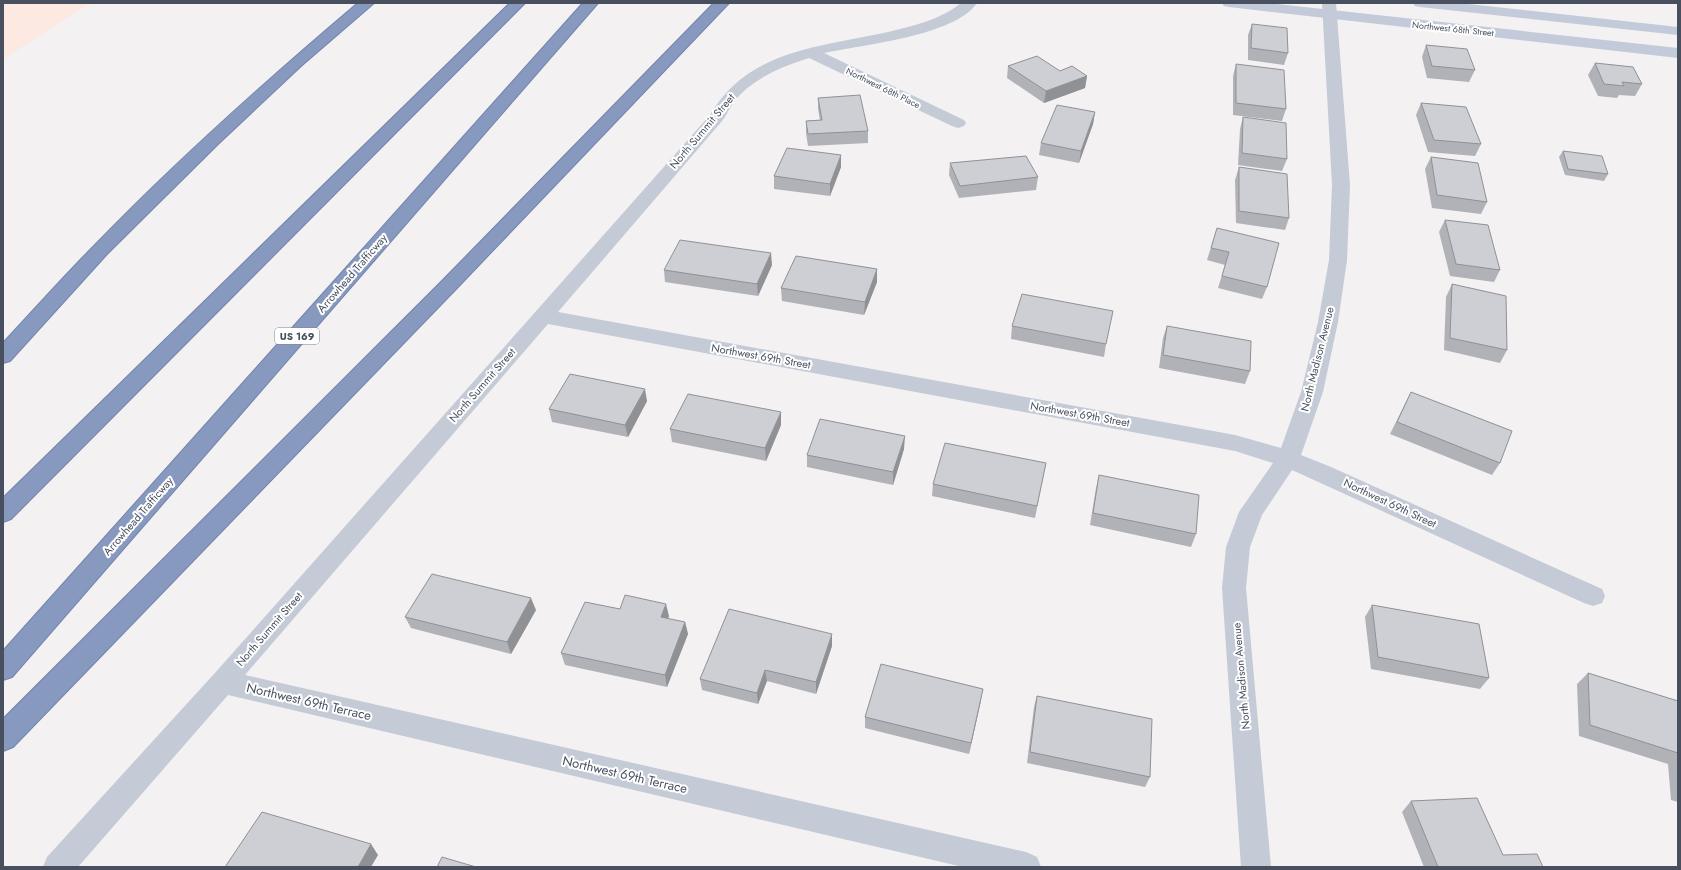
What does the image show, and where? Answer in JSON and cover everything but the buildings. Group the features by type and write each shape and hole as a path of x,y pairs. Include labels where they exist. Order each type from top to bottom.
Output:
{"highway":[{"path":"3,356 100,250 206,147 296,63 367,3"},
{"path":"3,512 518,3"},
{"name":"Arrowhead Trafficway","path":"3,669 591,3"},
{"path":"3,738 449,285 722,3"}],"main road":[{"name":"Northwest 68th Street","path":"1229,3 1329,9 1678,53"},
{"path":"1420,3 1678,31"}],"street":[{"name":"North Summit Street","path":"58,867 223,682 716,118 727,99 736,90 758,74 784,60 809,52 865,42 932,25 970,3"},
{"name":"North Madison Avenue","path":"1256,867 1234,588 1238,548 1251,512 1288,459 1312,392 1328,322 1338,260 1341,185 1329,9"},
{"name":"Northwest 68th Place","path":"809,52 958,123"},
{"name":"Northwest 69th Street","path":"542,316 1206,436 1235,443 1288,459 1323,473 1593,596"},
{"name":"Northwest 69th Terrace","path":"223,682 1026,867"}],"shaded area":[{"path":"3,3 91,3 3,59"}]}
